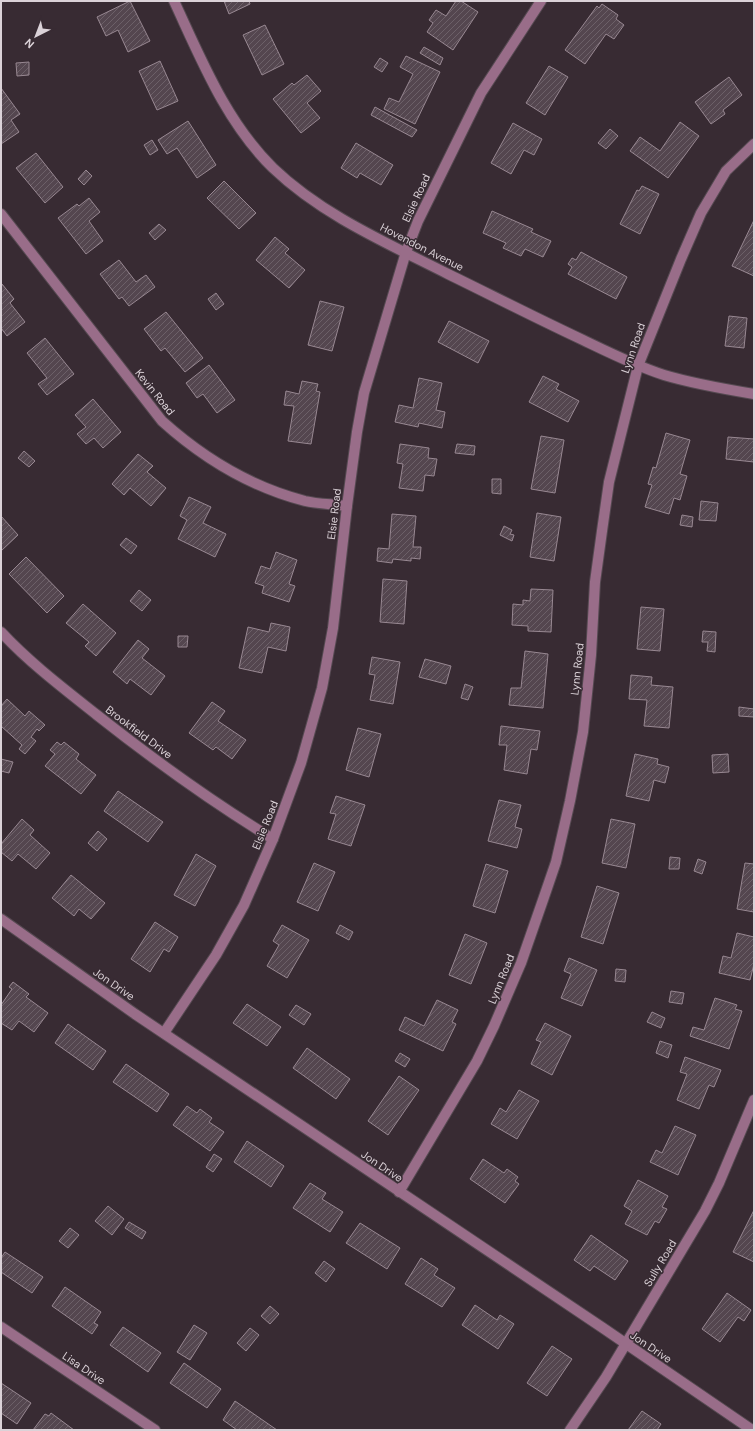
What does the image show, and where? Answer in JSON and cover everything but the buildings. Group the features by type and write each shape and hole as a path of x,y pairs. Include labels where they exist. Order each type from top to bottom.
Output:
{"street":[{"name":"Hovendon Avenue","path":"174,1 218,94 235,122 272,167 293,186 316,203 340,218 406,252 563,331 638,366 695,383 754,394"},
{"name":"Elsie Road","path":"164,1033 216,954 244,905 273,839 301,763 322,688 333,628 347,506 364,393 406,252 418,221 480,93 541,1"},
{"name":"Lynn Road","path":"398,1192 473,1068 491,1033 521,963 556,862 570,801 583,732 591,655 595,582 609,482 638,366 701,213 726,171 754,144"},
{"name":"Kevin Road","path":"1,214 162,421 183,440 210,459 239,475 272,490 306,501 347,506"},
{"name":"Brookfield Drive","path":"1,632 44,673 119,732 172,772 227,810 273,839"},
{"name":"Jon Drive","path":"1,919 164,1033 752,1430"},
{"name":"Sully Road","path":"570,1430 606,1378 705,1211 719,1183 754,1100"},
{"name":"Lisa Drive","path":"1,1327 155,1430"}]}
